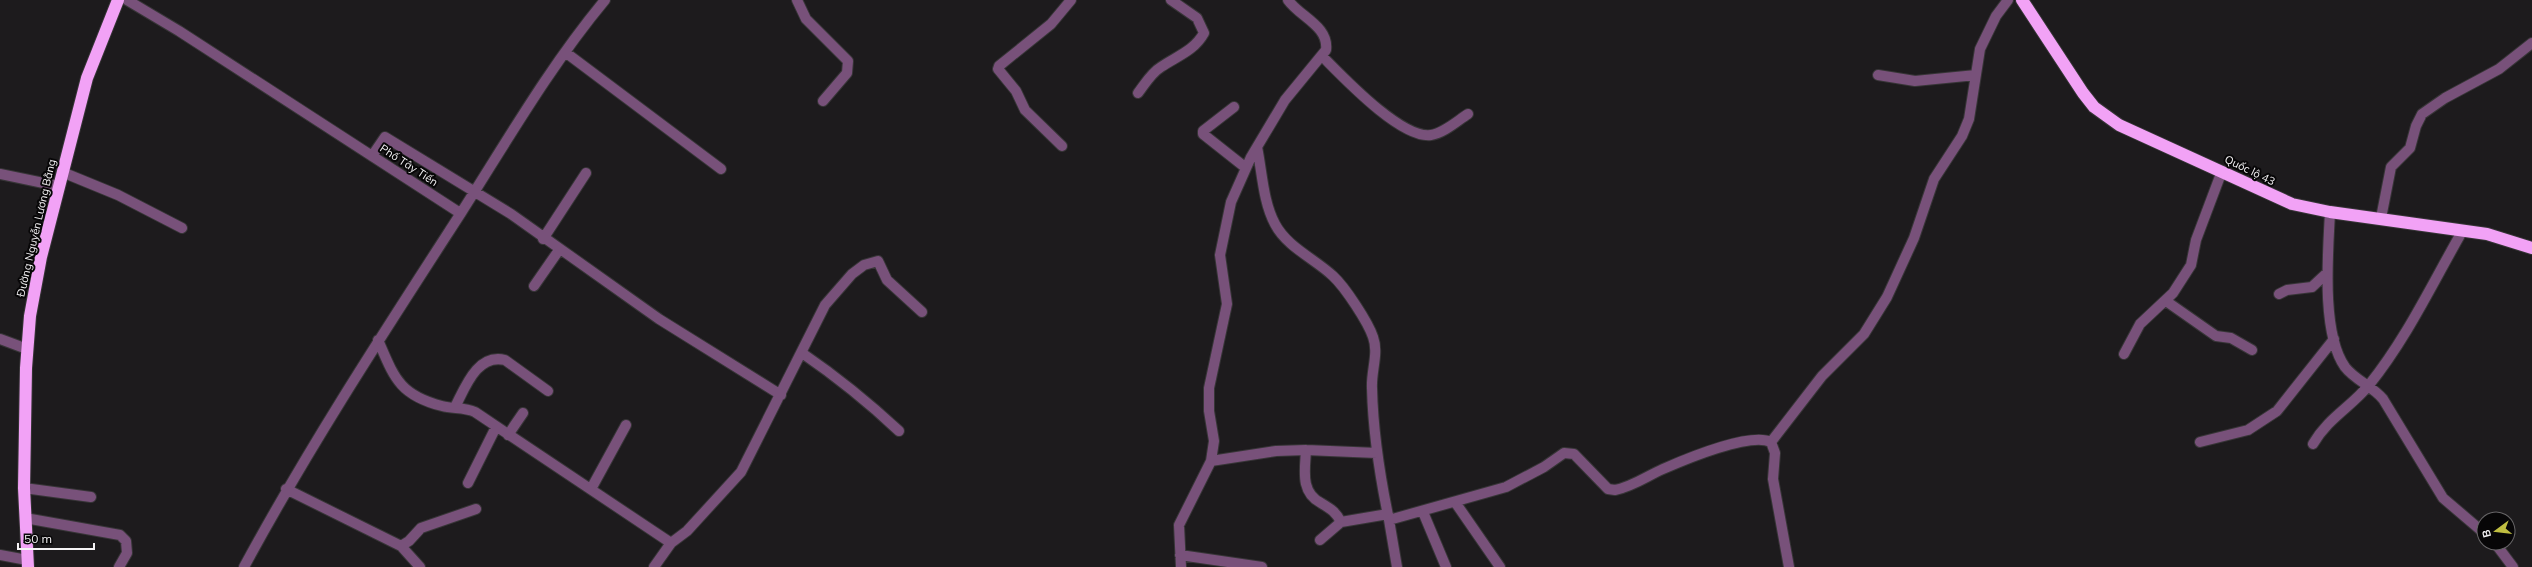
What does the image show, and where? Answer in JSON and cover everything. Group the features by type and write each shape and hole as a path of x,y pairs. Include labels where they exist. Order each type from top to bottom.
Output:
{"highway":[{"name":"Đường Nguyễn Lương Bằng","path":"27,564 24,488 30,316 40,257 86,78 118,0"},
{"name":"Quốc lộ 43","path":"2022,0 2051,46 2094,106 2119,125 2292,204 2330,212 2463,230 2513,240 2532,248"}],"street":[{"name":"Phố Tây Tiến","path":"127,0 179,31 460,213"},
{"path":"244,567 286,489 378,340 565,52 605,0"},
{"path":"797,0 806,19 848,61 847,73 823,101"},
{"path":"1062,146 1025,110 1016,91 998,69 999,66 1051,24 1071,0"},
{"path":"1138,93 1155,72 1185,54 1200,40 1204,33 1197,18 1171,0"},
{"path":"1181,567 1178,532 1182,516 1211,462 1214,442 1208,411 1210,374 1227,304 1220,255 1231,202 1246,168 1285,100 1326,50 1327,40 1321,31 1288,0"},
{"path":"1772,442 1822,376 1864,334 1887,297 1914,238 1934,179 1962,136 1969,119 1977,62 1985,38 1996,16 2008,0"},
{"path":"2380,218 2391,167 2410,148 2416,126 2422,114 2445,98 2499,69 2532,44"},
{"path":"565,52 721,169"},
{"path":"1322,56 1372,105 1413,132 1423,135 1433,135 1468,114"},
{"path":"1878,75 1915,82 1976,75"},
{"path":"1234,107 1202,131 1203,134 1246,168"},
{"path":"372,156 385,137 511,214 543,239 659,320 781,396"},
{"path":"1257,148 1270,212 1275,224 1285,238 1334,277 1346,291 1373,336 1376,350 1372,388 1377,453 1397,567"},
{"path":"2124,354 2140,324 2166,301 2179,286 2191,265 2196,240 2222,171"},
{"path":"62,172 118,195 182,228"},
{"path":"543,239 586,173"},
{"path":"0,174 58,186"},
{"path":"2330,212 2327,273 2334,339 2339,358 2347,370 2383,399 2444,498 2476,526"},
{"path":"2313,444 2328,422 2368,386 2404,334 2463,230"},
{"path":"534,286 559,250"},
{"path":"654,567 671,543 687,531 741,472 781,396 825,305 839,287 864,265 875,261 878,262 887,280 922,312"},
{"path":"2279,294 2286,290 2312,287 2327,273"},
{"path":"2166,301 2216,336 2231,338 2252,350"},
{"path":"0,339 28,349"},
{"path":"2200,442 2248,430 2277,411 2334,339"},
{"path":"378,340 393,376 403,389 440,405 475,412 671,543"},
{"path":"802,353 839,377 866,399 899,431"},
{"path":"455,407 476,371 490,360 497,358 505,360 548,391"},
{"path":"508,435 522,413"},
{"path":"591,489 626,425"},
{"path":"468,483 496,427"},
{"path":"1320,540 1341,522 1423,512 1516,483 1568,452 1574,454 1608,489 1615,490 1663,469 1736,443 1758,439 1772,442"},
{"path":"1772,442 1775,453 1773,479 1789,567"},
{"path":"1211,462 1264,452 1306,450 1377,453"},
{"path":"1306,450 1305,479 1308,492 1319,502 1335,510 1341,522"},
{"path":"24,488 91,497"},
{"path":"286,489 400,546 420,567"},
{"path":"1455,502 1500,567"},
{"path":"400,546 409,541 421,528 476,508"},
{"path":"1423,512 1446,567"},
{"path":"25,518 120,535 126,541 127,553 120,567"},
{"path":"2501,551 2513,567"},
{"path":"1180,555 1262,567"},
{"path":"0,556 27,564"}]}
